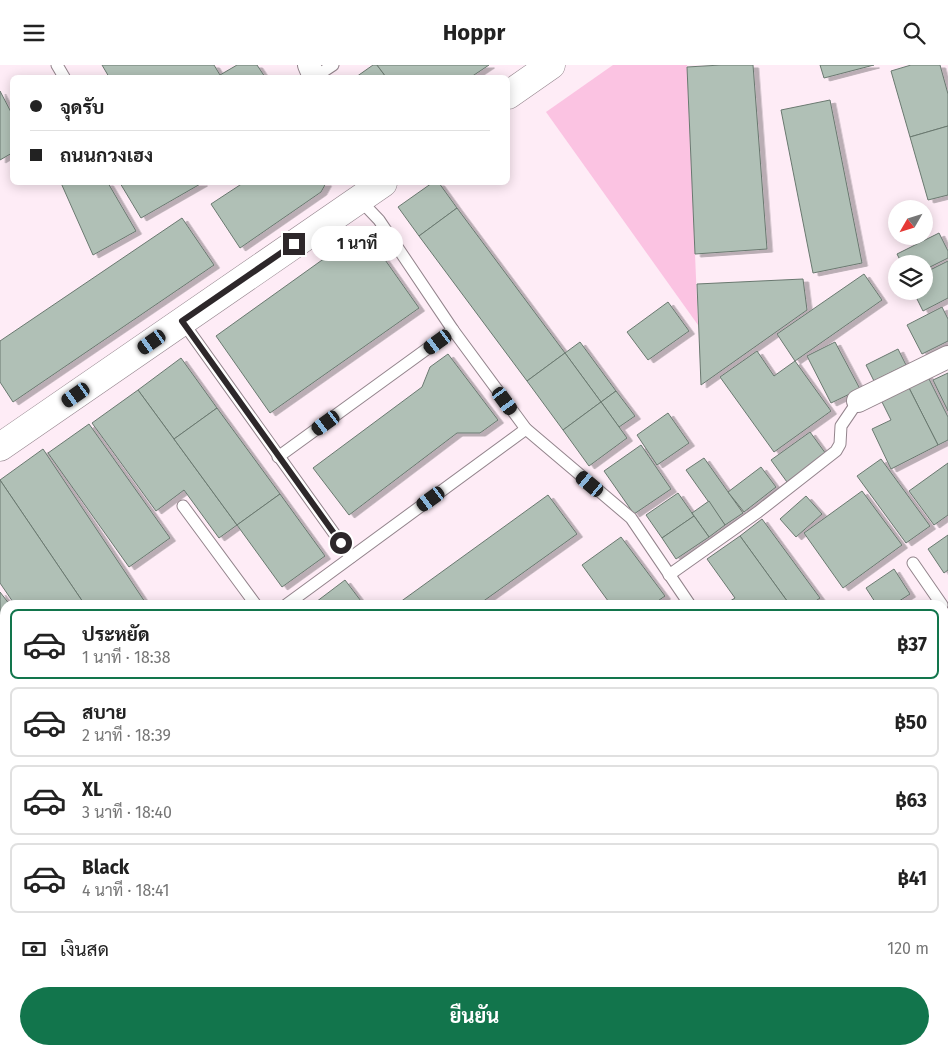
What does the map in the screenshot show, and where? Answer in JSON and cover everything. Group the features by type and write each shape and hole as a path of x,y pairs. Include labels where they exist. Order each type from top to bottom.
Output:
{"street":[{"path":"510,94 551,65"},
{"path":"0,447 182,321 356,191 376,185"},
{"path":"858,401 948,357"}],"lane":[{"path":"317,75 334,65"},
{"path":"356,191 379,220 454,330 526,429 631,518 687,600"},
{"path":"182,321 351,557"},
{"path":"278,457 454,330"},
{"path":"670,575 758,512 836,451 840,443 841,426 858,401"},
{"path":"293,600 526,429"},
{"path":"183,506 252,600"},
{"path":"913,563 939,600"}],"shaded area":[{"path":"613,65 687,65 698,325 546,112"}],"building":[{"path":"102,65 214,65 220,75 108,75"},
{"path":"237,65 257,65 264,75 220,75"},
{"path":"373,65 377,65 384,75 359,75"},
{"path":"377,65 489,65 474,75 384,75"},
{"path":"753,65 767,249 695,254 687,67"},
{"path":"820,65 874,65 824,78"},
{"path":"911,65 940,65 948,94 948,126 910,137 891,71"},
{"path":"0,91 10,110 10,154 0,160"},
{"path":"830,100 862,263 813,273 781,110"},
{"path":"948,126 948,195 928,200 910,137"},
{"path":"62,185 109,185 136,231 93,255"},
{"path":"121,185 199,185 141,218"},
{"path":"240,185 325,185 321,192 240,248 211,204"},
{"path":"429,185 440,185 457,208 419,236 398,207"},
{"path":"457,208 565,353 527,381 419,236"},
{"path":"182,218 214,265 13,402 0,382 0,341"},
{"path":"364,230 419,308 270,413 216,336"},
{"path":"939,233 948,251 948,258 933,266 933,255 898,255 915,245 933,245 933,236"},
{"path":"948,261 948,298 923,311 918,300 933,300 933,268"},
{"path":"864,274 882,300 795,361 777,334"},
{"path":"803,279 807,310 701,385 697,284"},
{"path":"668,302 689,331 648,360 627,332"},
{"path":"942,307 948,319 948,341 922,354 907,325"},
{"path":"580,342 616,391 601,402 565,353"},
{"path":"835,342 860,389 831,403 807,356"},
{"path":"898,349 906,365 874,381 866,365"},
{"path":"757,351 774,376 795,361 831,411 774,452 720,377"},
{"path":"565,353 601,402 563,430 527,381"},
{"path":"448,354 498,420 480,433 457,433 349,515 313,468 422,387 430,367"},
{"path":"181,358 217,408 174,439 138,390"},
{"path":"948,373 948,411 933,380"},
{"path":"927,375 948,417 948,440 938,445 907,384"},
{"path":"907,384 938,445 891,469 872,429 891,420 880,398"},
{"path":"138,390 237,525 219,538 184,490 156,511 92,423"},
{"path":"616,391 635,416 619,427 601,402"},
{"path":"601,402 627,438 589,466 563,430"},
{"path":"217,408 280,494 237,525 174,439"},
{"path":"668,413 689,443 657,465 637,435"},
{"path":"89,424 170,538 129,567 48,453"},
{"path":"810,432 826,454 787,482 771,460"},
{"path":"641,445 671,489 634,514 604,471"},
{"path":"43,449 144,600 82,600 0,480"},
{"path":"704,458 743,513 725,525 686,470"},
{"path":"881,459 930,526 906,543 857,476"},
{"path":"948,463 948,515 934,525 909,491"},
{"path":"761,467 776,487 744,512 728,492"},
{"path":"0,480 82,600 12,600 0,583"},
{"path":"862,491 902,545 843,588 804,533"},
{"path":"678,493 694,516 662,538 646,515"},
{"path":"280,494 325,556 282,587 237,525"},
{"path":"548,495 577,534 485,600 403,600"},
{"path":"806,496 822,514 796,537 780,519"},
{"path":"709,501 725,525 709,537 692,513"},
{"path":"694,516 709,537 676,559 662,538"},
{"path":"762,519 820,598 817,600 786,600 740,536"},
{"path":"948,535 948,570 944,573 928,549"},
{"path":"740,536 786,600 732,600 735,598 707,559"},
{"path":"621,537 665,596 659,600 607,600 582,565"},
{"path":"894,569 910,594 901,600 874,600 866,588"},
{"path":"345,580 360,600 319,600"},
{"path":"0,592 6,600 0,600"}],"route":[{"path":"294,244 182,321 341,543"}]}
